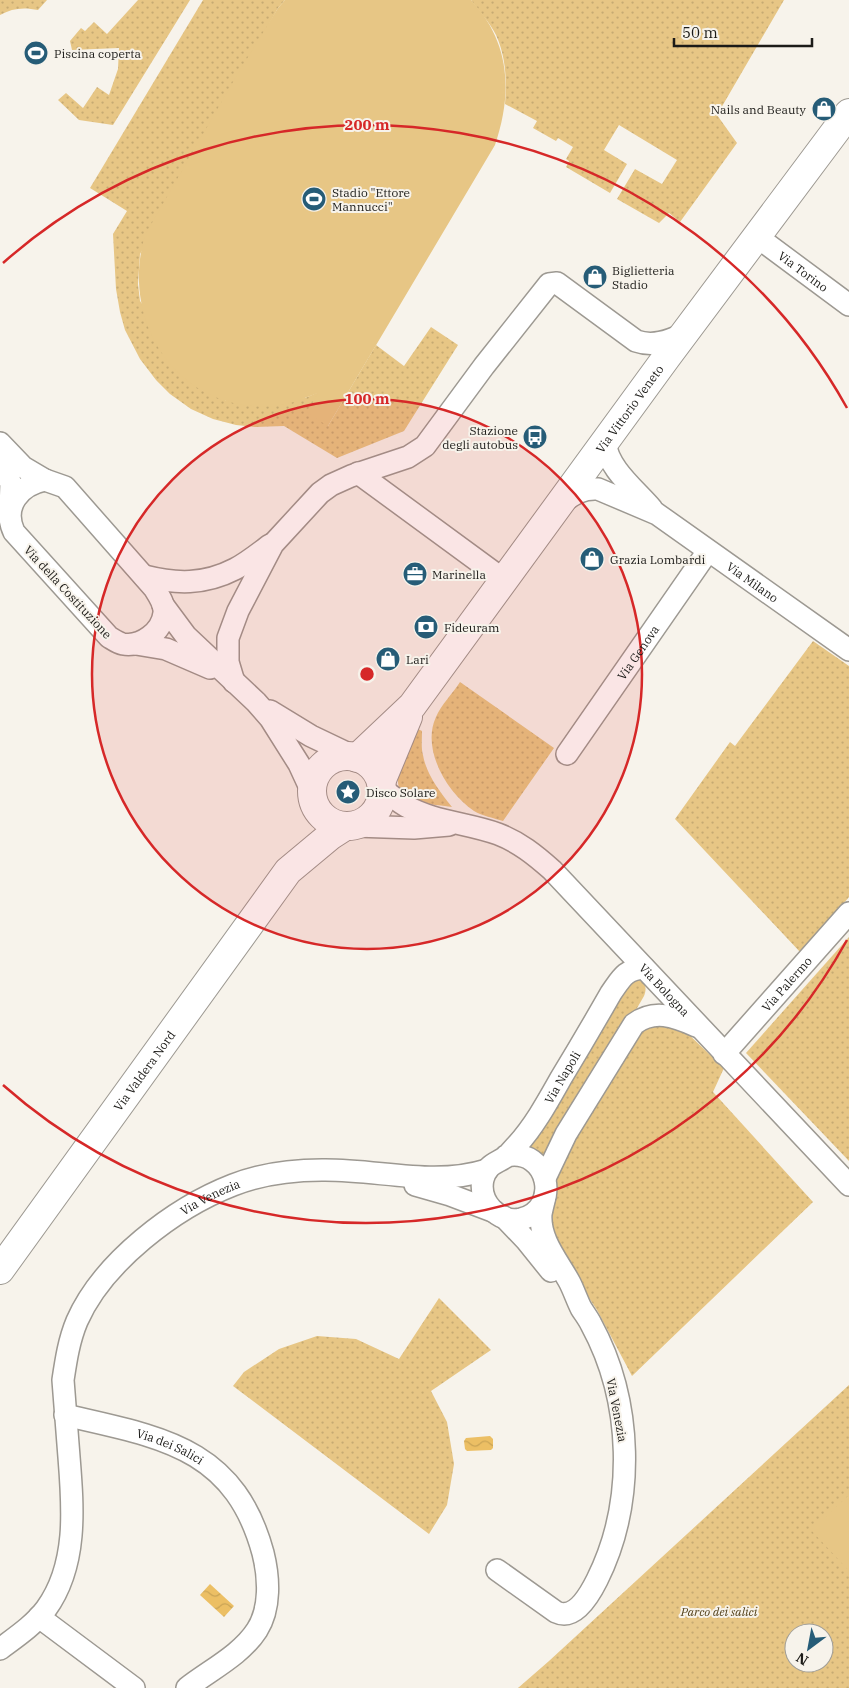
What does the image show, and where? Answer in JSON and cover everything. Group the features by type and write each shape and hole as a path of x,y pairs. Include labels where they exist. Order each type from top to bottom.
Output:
{"main road":[{"name":"Via Vittorio Veneto","path":"356,757 412,706 756,236 849,113"},
{"name":"Via Vittorio Veneto","path":"381,785 412,706"},
{"name":"Via Valdera Nord","path":"0,1270 288,871 304,834 313,798 314,776 322,765 334,758 341,756 356,757"},
{"path":"356,757 371,766 378,774 381,785"},
{"name":"Via Valdera Nord","path":"288,871 330,836 349,826 366,821 375,812 380,801 381,785"},
{"path":"313,798 320,814 328,821 349,826"}],"street":[{"name":"Via Torino","path":"756,236 849,306"},
{"path":"144,576 175,582 205,579 235,569 272,544 320,493 339,481 404,459 421,450 547,286 552,283 557,283 636,341 649,344 660,343 684,334"},
{"name":"Via Milano","path":"605,442 608,456 615,467 657,514 849,650"},
{"path":"0,443 24,467 45,480 65,487 154,588 178,628 256,702 292,726 356,757"},
{"name":"Via della Costituzione","path":"0,456 11,484 11,525 19,539 103,632 117,642 124,644 166,649 229,678"},
{"path":"358,474 504,580"},
{"path":"10,508 17,494 24,488 32,483 45,480"},
{"name":"Via Milano","path":"560,504 580,491 589,488 598,489 657,514"},
{"path":"229,678 227,646 230,633 238,611 272,544"},
{"name":"Via Genova","path":"567,754 708,551"},
{"path":"136,644 148,638 158,627 164,613 163,604"},
{"path":"256,702 278,730 299,764 313,798"},
{"name":"Via Bologna","path":"381,785 398,801 411,809 499,834 530,851 552,870 849,1185"},
{"name":"Via Bologna","path":"349,826 414,828 461,824"},
{"name":"Via Palermo","path":"724,1054 849,914"},
{"name":"Via Napoli","path":"609,931 616,952 611,993"},
{"name":"Via Napoli","path":"506,1156 518,1144 536,1119 611,993 626,973 634,969 647,971"},
{"path":"374,1173 438,1191 499,1215 517,1219 530,1215 541,1205 545,1187 566,1134 648,1003 652,989 647,971"},
{"path":"627,1034 640,1019 658,1014 685,1021 702,1030"},
{"path":"506,1156 518,1155 533,1161 541,1170 545,1187"},
{"name":"Via Venezia","path":"66,1415 63,1380 66,1363 73,1332 79,1316 88,1301 108,1274 132,1250 154,1232 198,1202 235,1184 276,1174 314,1170 444,1178 459,1177 487,1170 499,1159 506,1156"},
{"name":"Via Venezia","path":"487,1170 482,1188 484,1198 489,1206 526,1240 581,1308 591,1324 603,1350 619,1405 624,1451 621,1498 611,1548 592,1588 577,1608 562,1615 497,1570"},
{"name":"Via Venezia","path":"545,1187 541,1215 543,1232 581,1308"},
{"path":"0,1649 40,1617 53,1599 66,1564 70,1543 72,1500 66,1415"},
{"name":"Via dei Salici","path":"66,1415 142,1433 183,1448 210,1465 221,1475 235,1491 248,1514 261,1548 266,1568 266,1604 261,1621 244,1646 187,1688"},
{"path":"40,1617 134,1688"}],"green space":[{"path":"0,0 47,0 38,10 18,9 0,15"},
{"path":"138,0 190,0 113,125 79,120 58,100 66,93 83,108 97,87 109,95 118,69 119,48 72,50 70,41 81,28 85,31 94,22 107,34"},
{"path":"203,0 285,0 278,8 140,254 138,284 140,301 202,390 227,401 305,398 319,392 328,426 376,345 404,366 431,327 458,345 404,431 337,458 284,426 255,427 236,425 213,419 191,409 170,394 156,380 140,359 125,330 116,289 113,234 127,211 90,188"},
{"name":"Stadio \"Ettore Mannucci\"","path":"285,0 471,0 484,16 494,33 504,68 506,87 501,125 495,145 328,426 307,413 318,393 297,401 274,406 240,404 210,395 185,378 164,356 149,330 141,300 139,268 145,235 237,75 278,8"},
{"path":"471,0 784,0 717,115 737,143 680,222 669,213 659,223 617,199 635,169 662,184 677,160 619,125 604,150 627,164 610,193 566,167 569,161 566,159 573,147 558,138 556,141 533,128 537,121 505,104 505,69 502,52 491,26"},
{"path":"813,641 849,666 849,897 801,953 675,819 730,742 735,746"},
{"path":"460,682 554,748 503,821 477,813 464,803 446,782 434,756 432,729 436,717"},
{"path":"418,729 422,731 422,752 430,776 452,807 409,799 402,793 398,785 401,765"},
{"path":"849,937 849,1161 746,1053"},
{"path":"638,979 645,986 644,996 545,1168 527,1153 529,1144 628,984"},
{"path":"653,1023 684,1030 724,1068 713,1092 813,1202 632,1376 597,1310 573,1274 554,1237 552,1223 553,1193 559,1164 637,1033"},
{"path":"439,1298 491,1350 431,1391 447,1422 454,1464 447,1505 429,1534 233,1386 244,1372 279,1349 317,1336 356,1339 399,1359"},
{"name":"Parco dei salici","path":"849,1385 849,1688 518,1688 549,1661"},
{"path":"849,1495 849,1571 811,1530"}],"water":[{"path":"490,1436 493,1439 493,1448 491,1450 467,1451 465,1449 464,1441 466,1438"},
{"path":"210,1584 234,1606 224,1617 200,1595"}],"place":[{"name":"Piscina coperta","path":"36,53"},
{"name":"Nails and Beauty","path":"824,109"},
{"name":"Stadio \"Ettore Mannucci\"","path":"314,199"},
{"name":"Biglietteria Stadio","path":"595,277"},
{"name":"Stazione degli autobus","path":"535,437"},
{"name":"Grazia Lombardi","path":"592,559"},
{"name":"Marinella","path":"415,574"},
{"name":"Fideuram","path":"426,627"},
{"name":"Lari","path":"388,659"},
{"name":"Disco Solare","path":"348,792"}]}
